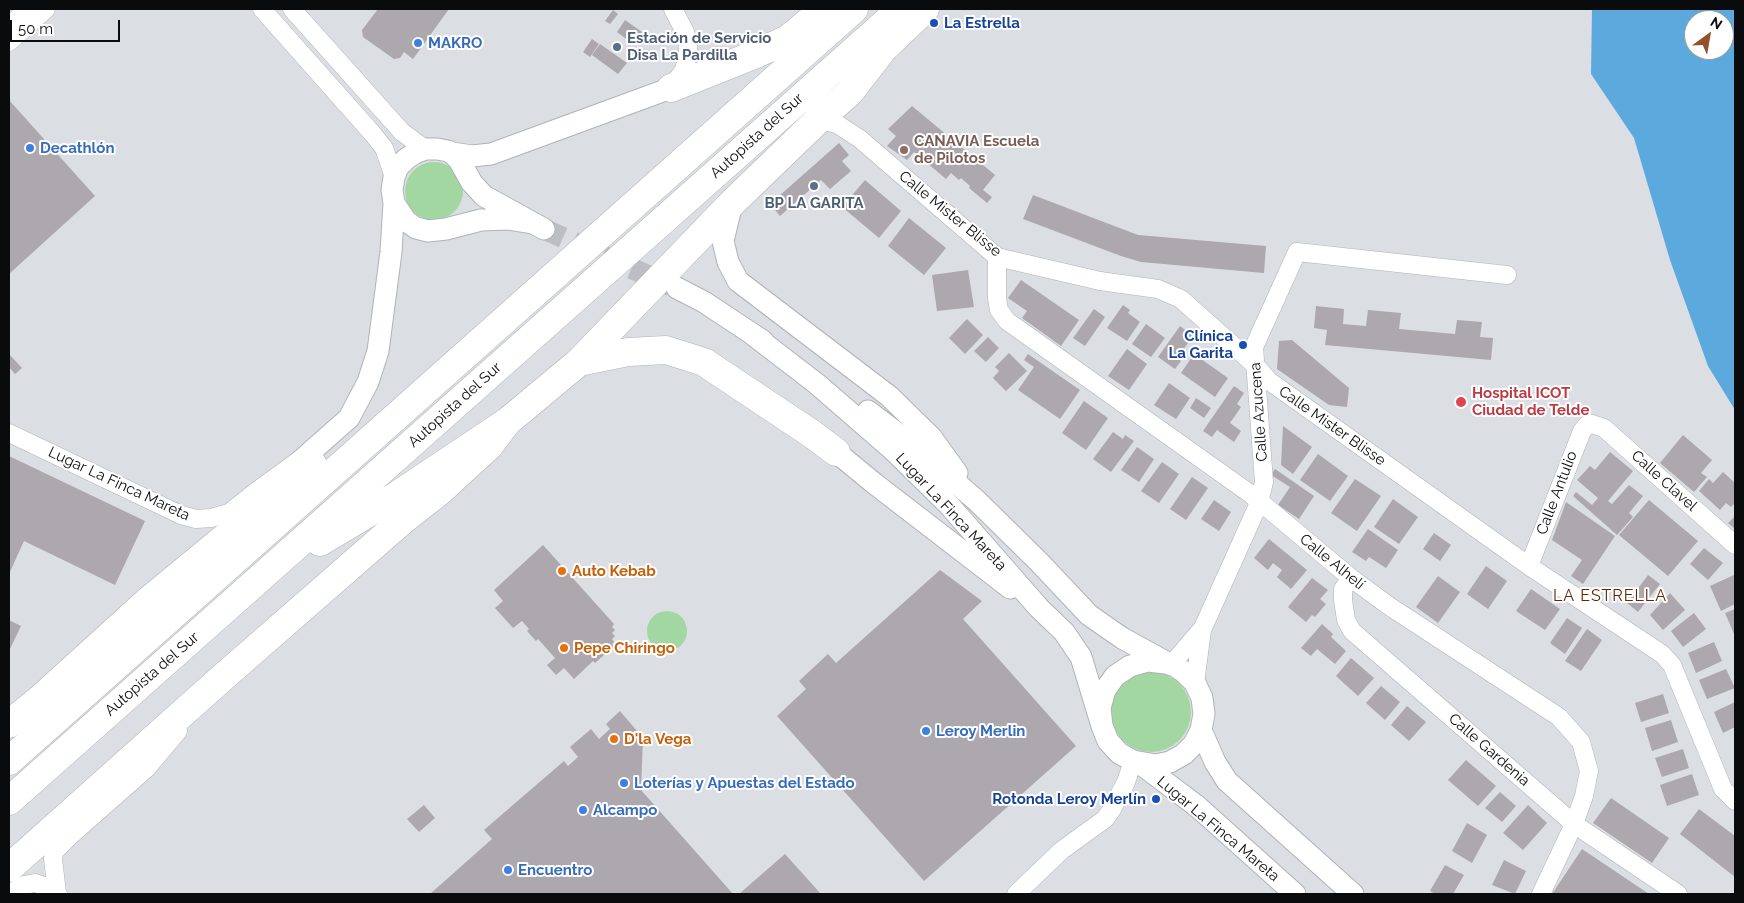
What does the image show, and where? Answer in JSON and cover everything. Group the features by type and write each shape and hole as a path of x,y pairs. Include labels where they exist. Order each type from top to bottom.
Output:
{"main road":[{"path":"672,88 788,40 824,9"},
{"name":"Autopista del Sur","path":"9,761 854,9"},
{"name":"Autopista del Sur","path":"9,800 901,9"},
{"path":"259,579 390,500 507,422 579,362 732,203 818,120 850,92 884,48 925,9"},
{"path":"9,724 41,698 148,601 308,470 372,414 506,317"},
{"path":"579,362 628,352 666,350 704,362 836,452"},
{"path":"9,868 222,678 403,520 440,491 489,446 507,422"}],"street":[{"path":"9,26 28,9"},
{"path":"9,42 46,9"},
{"path":"262,9 384,148 394,178"},
{"path":"292,9 402,132 426,150"},
{"path":"148,601 349,418 368,382 378,351 391,252 394,203 392,190 398,167 415,153 426,150 437,149 472,156 491,154 672,88 684,70 688,55 688,43 685,32 673,9"},
{"name":"Calle Mister Blisse","path":"850,92 844,111 847,120 860,139"},
{"name":"Calle Mister Blisse","path":"818,120 837,124 860,139 997,257 1100,280 1158,289 1181,299 1269,381 1529,566 1662,654 1672,664 1723,789 1735,801"},
{"path":"394,203 406,221 416,228 428,231 446,230 481,220 508,219 538,226 484,196 476,189 459,160 452,153"},
{"path":"732,203 723,241 728,262 738,281 889,396 931,437 977,501"},
{"name":"Calle Azucena","path":"1195,683 1202,630 1259,503 1264,482 1254,346 1297,252 1507,275"},
{"name":"Calle Alhelí","path":"997,257 997,298 999,310 1006,321 1252,495 1259,503 1351,578 1389,606 1559,717 1580,742 1589,771 1584,796 1574,824 1541,894"},
{"name":"Lugar La Finca Mareta","path":"677,288 704,302 818,374 914,446 977,501 1039,562 1088,615 1122,638 1184,672 1195,683 1202,698 1204,714 1201,730 1194,744 1184,754 1170,762 1156,765 1137,762"},
{"name":"Lugar La Finca Mareta","path":"752,334 817,384 892,449 949,505 1039,608 1064,632 1081,657 1102,726 1108,741 1119,753 1137,762 1198,808 1295,894"},
{"name":"Calle Antulio","path":"1529,566 1582,431 1589,423"},
{"name":"Calle Clavel","path":"1589,423 1604,428 1735,545"},
{"name":"Lugar La Finca Mareta","path":"9,433 173,511 196,519 211,518 229,513 304,457"},
{"path":"836,452 874,484 991,574 1039,608"},
{"name":"Calle Gardenia","path":"1351,578 1343,589 1343,600 1346,620 1352,631 1574,824 1678,894"},
{"name":"Calle Azucena","path":"1169,664 1202,630"},
{"name":"Lugar La Finca Mareta","path":"1102,726 1100,708 1105,690 1115,676 1130,666 1148,661 1169,664"},
{"path":"58,894 53,859 54,852 147,768 222,678"},
{"name":"Lugar La Finca Mareta","path":"1201,730 1215,762 1227,781 1353,894"},
{"path":"1016,894 1062,850 1104,819 1112,809 1137,762"},
{"path":"9,894 24,885 35,883 47,887 58,894"}],"green space":[{"path":"434,162 445,164 458,175 463,191 461,202 450,215 434,220 423,218 410,207 405,191 407,180 418,167"},
{"path":"667,611 681,617 687,631 681,645 667,651 653,645 647,631 653,617"},
{"path":"1143,672 1159,672 1180,683 1191,704 1191,720 1180,741 1159,752 1143,752 1129,746 1117,734 1111,720 1111,704 1117,690 1129,678"}],"water":[{"path":"1592,9 1735,9 1735,410 1708,366 1670,260 1634,138 1591,74"}],"building":[{"path":"378,9 449,9 413,59 404,52 400,58 394,59 363,37 362,30"},
{"path":"613,10 618,14 610,24 605,21"},
{"path":"625,20 642,32 633,44 617,32"},
{"path":"592,39 599,44 590,57 583,52"},
{"path":"600,44 627,63 618,74 592,55"},
{"name":"Decathlón","path":"9,100 95,196 9,274"},
{"path":"912,106 995,175 983,190 992,197 987,203 969,188 970,186 961,178 959,180 951,173 946,179 914,152 907,160 887,146 896,136 888,129"},
{"path":"839,143 849,155 842,161 851,171 830,189 821,180 780,216 770,204"},
{"path":"865,180 901,211 879,238 842,207"},
{"path":"1033,195 1138,235 1266,246 1264,273 1141,262 1121,256 1023,219"},
{"path":"909,218 946,248 924,275 888,246"},
{"path":"968,270 974,307 937,311 932,275"},
{"path":"1021,280 1079,320 1061,346 1022,318 1027,311 1008,298"},
{"path":"1123,305 1130,310 1128,313 1140,322 1127,341 1107,328"},
{"path":"1316,306 1344,309 1343,324 1366,326 1368,310 1401,313 1399,329 1455,334 1457,320 1482,322 1480,337 1493,338 1491,360 1325,345 1327,330 1314,328"},
{"path":"1094,309 1105,317 1085,346 1073,338"},
{"path":"967,319 983,335 965,354 949,338"},
{"path":"1146,324 1165,338 1151,357 1132,344"},
{"path":"1180,326 1193,336 1177,358 1181,361 1175,369 1158,357"},
{"path":"988,337 999,348 986,362 974,351"},
{"path":"1292,340 1349,388 1347,407 1329,405 1277,369 1279,341"},
{"path":"1127,349 1147,364 1129,390 1108,376"},
{"path":"1009,353 1027,371 1006,391 993,378 999,371 995,367"},
{"path":"9,354 22,368 15,374 9,367"},
{"path":"1028,354 1080,390 1060,419 1018,390 1034,367 1024,360"},
{"path":"1194,354 1228,378 1215,397 1181,373"},
{"path":"1169,383 1190,398 1176,419 1154,405"},
{"path":"1234,386 1244,393 1237,404 1241,407 1230,423 1241,431 1234,442 1217,430 1212,437 1203,431"},
{"path":"1196,398 1211,408 1204,418 1190,408"},
{"path":"1084,401 1108,418 1086,450 1062,433"},
{"path":"1283,426 1312,447 1293,474 1281,465"},
{"path":"1113,432 1123,439 1125,435 1134,441 1111,472 1093,459"},
{"path":"1683,435 1712,460 1701,473 1707,477 1694,492 1660,463"},
{"path":"1137,447 1154,459 1139,482 1121,470"},
{"path":"1610,452 1633,471 1608,501 1612,504 1629,485 1643,496 1629,513 1633,517 1617,535 1573,496 1576,492 1592,505 1598,498 1577,480 1590,466 1595,470"},
{"path":"1318,454 1348,476 1330,501 1300,480"},
{"path":"9,456 145,521 115,585 24,541 9,574"},
{"path":"1162,462 1179,474 1159,503 1141,491"},
{"path":"1275,469 1314,496 1299,519 1278,505 1290,487 1271,475"},
{"path":"1723,472 1735,483 1735,503 1731,507 1726,503 1720,510 1699,491 1709,479 1713,483"},
{"path":"1192,477 1208,488 1186,520 1170,509"},
{"path":"1355,479 1381,496 1357,531 1331,513"},
{"path":"1393,499 1418,517 1399,544 1374,527"},
{"path":"1214,500 1231,512 1219,531 1201,519"},
{"path":"1649,500 1698,541 1668,576 1619,535"},
{"path":"1566,502 1615,536 1583,584 1571,576 1582,560 1552,540"},
{"path":"1735,516 1735,529 1728,523"},
{"path":"1368,529 1398,550 1386,568 1369,557 1366,561 1352,552"},
{"path":"1434,533 1451,545 1440,561 1423,549"},
{"path":"1269,539 1307,570 1291,589 1277,577 1282,570 1273,563 1268,570 1254,558"},
{"path":"543,545 614,624 612,627 615,630 612,633 615,636 612,639 614,642 612,644 614,646 595,663 593,661 574,679 564,668 556,675 547,665 555,658 538,639 536,641 527,631 529,629 522,621 513,628 495,608 503,601 494,590"},
{"path":"1704,548 1723,563 1708,580 1690,564"},
{"path":"1486,566 1507,581 1488,609 1467,594"},
{"name":"Leroy Merlin","path":"940,570 982,601 963,619 1076,746 924,881 777,716 806,689 799,681 828,654 836,663"},
{"path":"1648,575 1660,584 1638,612 1627,603"},
{"path":"1734,575 1735,604 1721,611 1710,586"},
{"path":"1438,576 1460,592 1438,623 1416,607"},
{"path":"1312,578 1328,590 1320,599 1326,604 1315,617 1312,615 1306,622 1288,607"},
{"path":"1531,589 1560,609 1545,630 1516,611"},
{"path":"1670,593 1685,610 1663,630 1650,615"},
{"path":"1735,609 1735,636 1725,613"},
{"path":"1694,613 1706,629 1683,647 1671,631"},
{"path":"1567,618 1582,628 1565,654 1550,643"},
{"path":"9,620 21,626 9,651"},
{"path":"1322,624 1333,634 1331,637 1346,651 1335,664 1317,649 1311,656 1301,648"},
{"path":"1587,629 1602,640 1581,671 1565,661"},
{"path":"1714,642 1722,661 1696,673 1688,653"},
{"path":"1351,658 1374,678 1358,696 1336,676"},
{"path":"1726,669 1735,688 1707,699 1699,680"},
{"path":"1381,686 1400,702 1385,720 1366,703"},
{"path":"1663,694 1669,713 1641,722 1635,703"},
{"path":"1735,702 1735,727 1723,733 1714,712"},
{"path":"1407,706 1426,722 1409,741 1391,725"},
{"name":"Alcampo","path":"620,711 643,738 641,790 733,894 430,894 492,839 484,830 564,761 568,766 578,757 570,747 591,729 599,739 610,729 606,724"},
{"path":"1671,720 1678,742 1652,751 1645,728"},
{"path":"1683,749 1689,768 1662,777 1655,758"},
{"path":"1466,760 1496,786 1478,806 1448,780"},
{"path":"1692,774 1699,795 1667,806 1660,785"},
{"path":"1500,792 1516,806 1502,822 1485,808"},
{"path":"1611,798 1669,838 1652,863 1593,823"},
{"path":"424,805 435,818 419,832 407,819"},
{"path":"1528,805 1547,823 1523,850 1503,833"},
{"path":"1699,809 1735,836 1735,877 1680,834"},
{"path":"1467,823 1487,835 1472,863 1452,851"},
{"path":"1582,849 1649,894 1552,894"},
{"path":"785,854 821,894 739,894"},
{"path":"1504,860 1526,871 1515,894 1492,885"},
{"path":"1445,865 1464,875 1453,894 1435,894 1430,891"}],"tunnel":[{"path":"544,229 671,286"}],"place":[{"name":"La Estrella","path":"934,23"},
{"name":"MAKRO","path":"418,43"},
{"name":"Estación de Servicio Disa La Pardilla","path":"617,47"},
{"name":"Decathlón","path":"30,148"},
{"name":"CANAVIA Escuela de Pilotos","path":"904,150"},
{"name":"BP LA GARITA","path":"814,186"},
{"name":"Clínica La Garita","path":"1243,345"},
{"name":"Hospital ICOT Ciudad de Telde","path":"1461,402"},
{"name":"Auto Kebab","path":"562,571"},
{"name":"Pepe Chiringo","path":"564,648"},
{"name":"Leroy Merlin","path":"926,731"},
{"name":"D'la Vega","path":"614,739"},
{"name":"Loterías y Apuestas del Estado","path":"624,783"},
{"name":"Rotonda Leroy Merlín","path":"1156,799"},
{"name":"Alcampo","path":"583,810"},
{"name":"Encuentro","path":"508,870"}],"district":[{"name":"LA ESTRELLA","path":"1610,596"}]}
